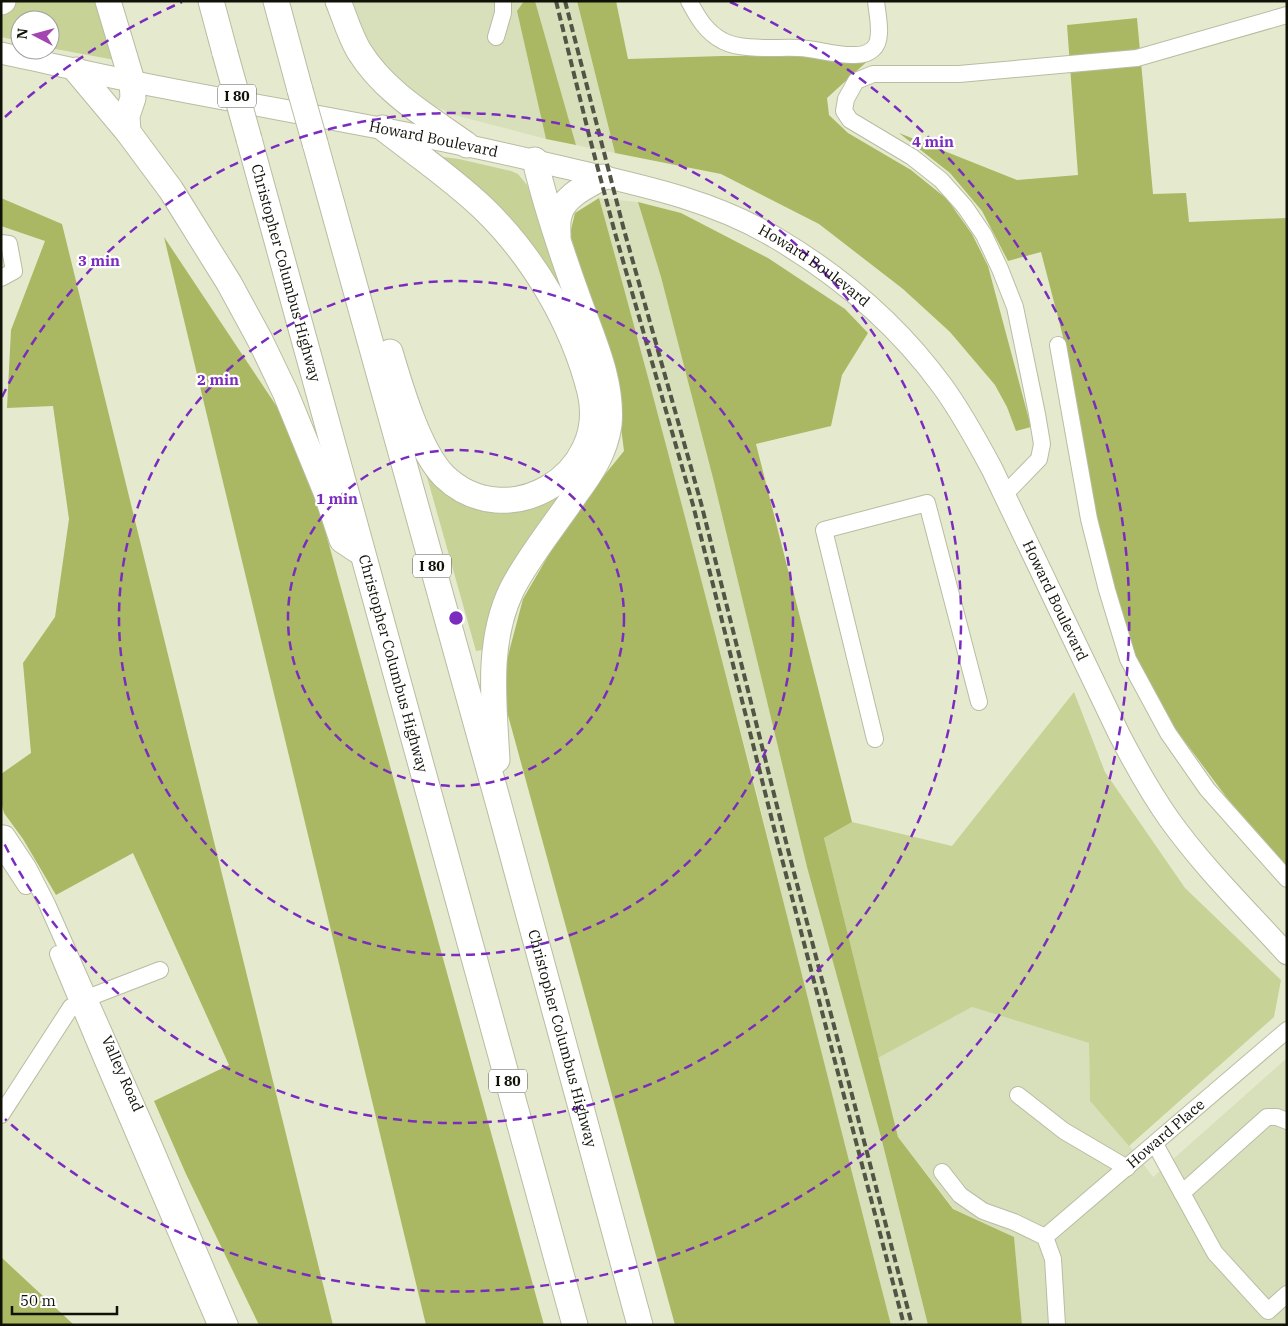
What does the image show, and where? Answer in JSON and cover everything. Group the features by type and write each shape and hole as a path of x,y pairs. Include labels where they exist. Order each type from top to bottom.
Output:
{"highway":[{"path":"108,1 132,81 133,98 127,116 128,132"},
{"name":"Christopher Columbus Highway","path":"210,1 575,1325"},
{"name":"Christopher Columbus Highway","path":"276,1 500,809 640,1325"},
{"path":"338,1 352,37 375,74 394,93 467,145"},
{"path":"76,70 128,132 171,190 229,283 260,340 285,392 326,492 342,540 363,555"},
{"path":"364,322 387,346 415,425 432,460 443,475 467,492 497,500 519,500 533,496 561,479 581,456 591,430 590,392 573,341 545,286 517,245 483,208 383,128"},
{"path":"500,809 493,675 501,619 511,591 525,566 597,464 605,443 608,425 609,406 604,372 558,241 535,160"},
{"path":"558,241 559,216 562,208 573,195 603,177"}],"main road":[{"name":"Howard Boulevard","path":"1,53 76,70 467,145 688,198 774,236 826,269 884,318 934,375 972,433 1004,495 1119,734 1140,773 1169,819 1206,867 1287,954"}],"street":[{"path":"496,37 503,13 503,1"},
{"path":"689,1 698,18 709,32 724,42 742,46 798,48 854,55 865,54 874,48 879,37 876,1"},
{"path":"1004,495 1039,459 1042,444 1015,307 984,235 965,207 941,180 912,156 850,120 844,111 846,98 852,87 856,81 873,74 959,74 1137,58 1287,15"},
{"path":"1,243 9,244 14,271 1,278"},
{"path":"1058,345 1089,519 1107,590 1128,659 1168,733 1207,789 1287,879"},
{"path":"875,739 824,530 927,503 980,702"},
{"name":"Valley Road","path":"1,833 6,834 28,867 47,904 84,1000 100,1057 216,1325"},
{"name":"Valley Road","path":"1,848 18,872 39,910 84,1000 230,1325"},
{"path":"1,1115 70,1007 160,970"},
{"name":"Howard Place","path":"1046,1237 1287,1030"},
{"path":"1018,1096 1064,1131 1127,1168"},
{"path":"1182,1193 1267,1117 1277,1117 1287,1121"},
{"path":"1155,1144 1216,1253 1268,1311 1287,1294"},
{"path":"942,1172 960,1195 983,1211 1014,1222 1046,1237 1053,1259 1057,1325"}],"shaded area":[{"path":"353,1 524,1 517,11 546,139 458,116 427,103 390,76 365,38"},
{"path":"535,1 577,1 615,153 576,145"},
{"path":"599,198 638,202 661,277 714,482 807,867 881,1137 928,1325 891,1325 754,782"},
{"path":"972,1007 1089,1043 1090,1101 1129,1145 1153,1177 1287,1058 1287,1325 1022,1325 1014,1237 954,1209 898,1137 878,1058"}],"green space":[{"path":"14,1 100,1 115,60 60,50 60,10 10,10 10,39 1,37 1,12"},
{"path":"524,1 535,1 576,145 546,139 517,11"},
{"path":"577,1 616,1 628,59 722,56 873,56 827,98 829,115 848,133 911,170 947,199 972,234 988,266 1031,427 1016,431 1007,407 995,385 950,332 903,289 819,224 721,174 615,153"},
{"path":"1137,18 1153,194 1186,193 1189,222 1287,218 1287,866 1227,798 1171,723 1128,642 1103,560 1068,356 1041,252 1008,261 982,211 950,173 899,133 1017,180 1078,175 1067,25"},
{"path":"443,157 511,171 518,174 527,185 593,362 602,411 597,438 589,458 533,538 512,572 495,608 483,650 476,651 418,445 436,476 449,489 468,501 496,507 516,506 535,502 552,494 580,468 590,452 597,434 600,406 596,383 586,352 559,293 522,239 481,195 442,162"},
{"path":"1,198 62,224 333,1325 259,1325 186,1174 154,1101 229,1065 133,853 56,895 23,839 4,813 1,801 1,774 31,753 23,663 55,617 69,519 53,406 7,408 11,330 45,241 1,226"},
{"path":"599,198 712,619 891,1325 675,1325 500,686 523,599 572,515 624,451 614,372 570,234 575,213"},
{"path":"638,202 681,213 768,258 845,309 868,333 842,375 831,426 756,444 852,822 824,838 898,1137 953,1209 1014,1237 1022,1325 928,1325 881,1137 807,867 714,482 661,277"},
{"path":"164,237 301,443 544,1325 426,1325"},
{"path":"1074,692 1105,772 1185,888 1281,980 1274,1017 1129,1146 1090,1101 1089,1043 972,1007 878,1058 824,838 852,822 952,846"},
{"path":"1,1257 74,1325 1,1325"}],"railway":[{"path":"556,1 615,233 693,505 777,840 904,1325"},
{"path":"565,1 624,230 701,503 785,838 912,1325"}]}
